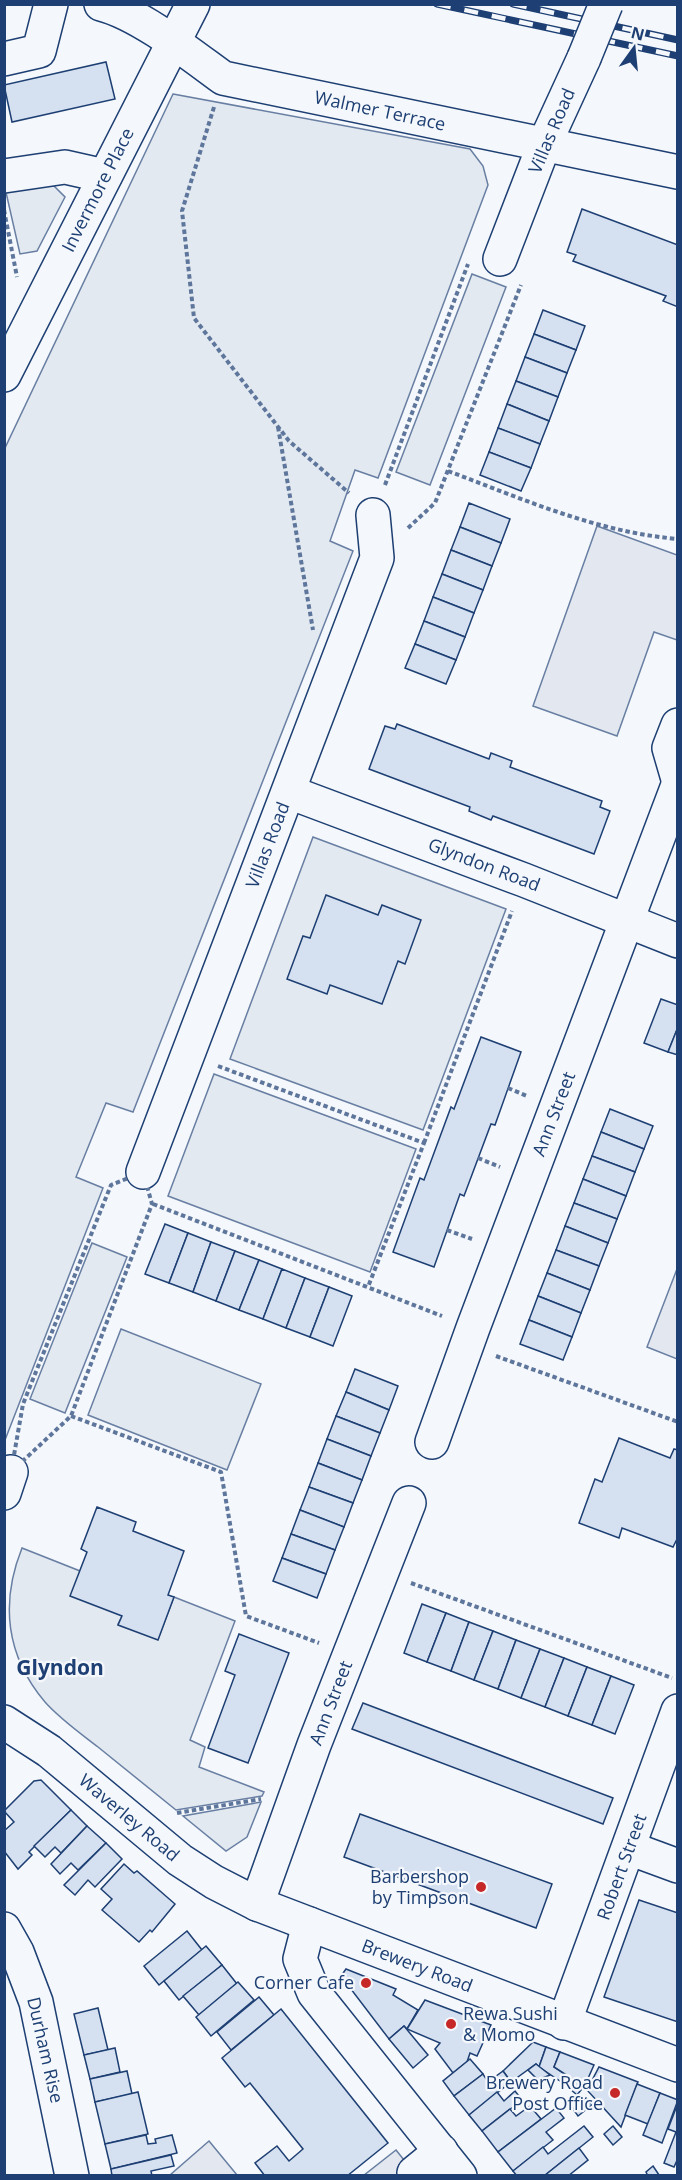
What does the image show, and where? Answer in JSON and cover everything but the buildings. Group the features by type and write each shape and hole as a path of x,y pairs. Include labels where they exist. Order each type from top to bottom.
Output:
{"street":[{"path":"4,59 39,51 51,4"},
{"name":"Walmer Terrace","path":"101,4 116,8 174,42 223,78 678,172"},
{"name":"Invermore Place","path":"4,375 193,4"},
{"name":"Villas Road","path":"498,263 544,145 606,4"},
{"path":"4,176 65,167 105,176"},
{"name":"Villas Road","path":"143,1172 377,558 373,515"},
{"path":"678,726 669,748 678,779"},
{"name":"Ann Street","path":"432,1442 678,785"},
{"name":"Glyndon Road","path":"289,792 524,880 678,941"},
{"name":"Ann Street","path":"257,1904 297,1792 410,1503"},
{"name":"Robert Street","path":"564,2023 678,1711"},
{"name":"Waverley Road","path":"5,1723 49,1751 180,1860 214,1882 257,1904"},
{"path":"629,1848 678,1866"},
{"name":"Brewery Road","path":"257,1904 678,2065"},
{"path":"309,1924 300,1959 314,1993 450,2163 414,2173"},
{"name":"Durham Rise","path":"4,1929 17,1952 36,2002 72,2175"}],"path":[{"path":"223,78 182,211 194,318 289,441 373,515 498,263"},
{"path":"4,210 18,287"},
{"path":"377,558 435,503 448,471 498,263"},
{"path":"278,427 314,639"},
{"path":"448,471 587,523 646,537 678,539"},
{"path":"369,1287 524,880"},
{"path":"187,1054 424,1143"},
{"path":"143,1172 152,1204 71,1416 8,1482 23,1404 111,1185 143,1172"},
{"path":"152,1204 369,1287 470,1337 678,1422"},
{"path":"71,1416 221,1472 246,1616 350,1655"},
{"path":"382,1573 678,1680"},
{"path":"133,1821 297,1792"}],"shaded area":[{"path":"173,94 470,149 483,166 488,185 378,478 355,470 330,541 353,551 133,1112 106,1103 76,1177 103,1188 5,1440 5,448"},
{"path":"52,184 65,197 37,251 20,254 5,188"},
{"path":"472,274 506,287 430,485 396,472"},
{"path":"597,526 677,555 677,640 654,632 617,736 533,706"},
{"path":"313,837 506,909 423,1130 230,1059"},
{"path":"214,1074 416,1149 370,1272 168,1196"},
{"path":"92,1243 127,1257 65,1413 30,1399"},
{"path":"677,1269 677,1359 647,1347"},
{"path":"121,1329 261,1384 227,1470 88,1415"},
{"path":"22,1548 80,1571 122,1616 118,1624 158,1639 174,1597 235,1621 190,1740 205,1747 199,1767 264,1792 262,1796 176,1810 70,1726 45,1702 22,1666 11,1628 9,1609 11,1589"},
{"path":"261,1802 247,1837 226,1851 183,1816"},
{"path":"209,2141 237,2175 170,2175"},
{"path":"396,2150 416,2175 363,2176"}],"railway":[{"path":"437,4 678,56"},
{"path":"513,4 678,40"}],"place":[{"name":"Barbershop by Timpson","path":"481,1887"},
{"name":"Corner Cafe","path":"366,1983"},
{"name":"Rewa Sushi & Momo","path":"451,2024"},
{"name":"Brewery Road Post Office","path":"615,2093"}],"district":[{"name":"Glyndon","path":"60,1668"}]}
